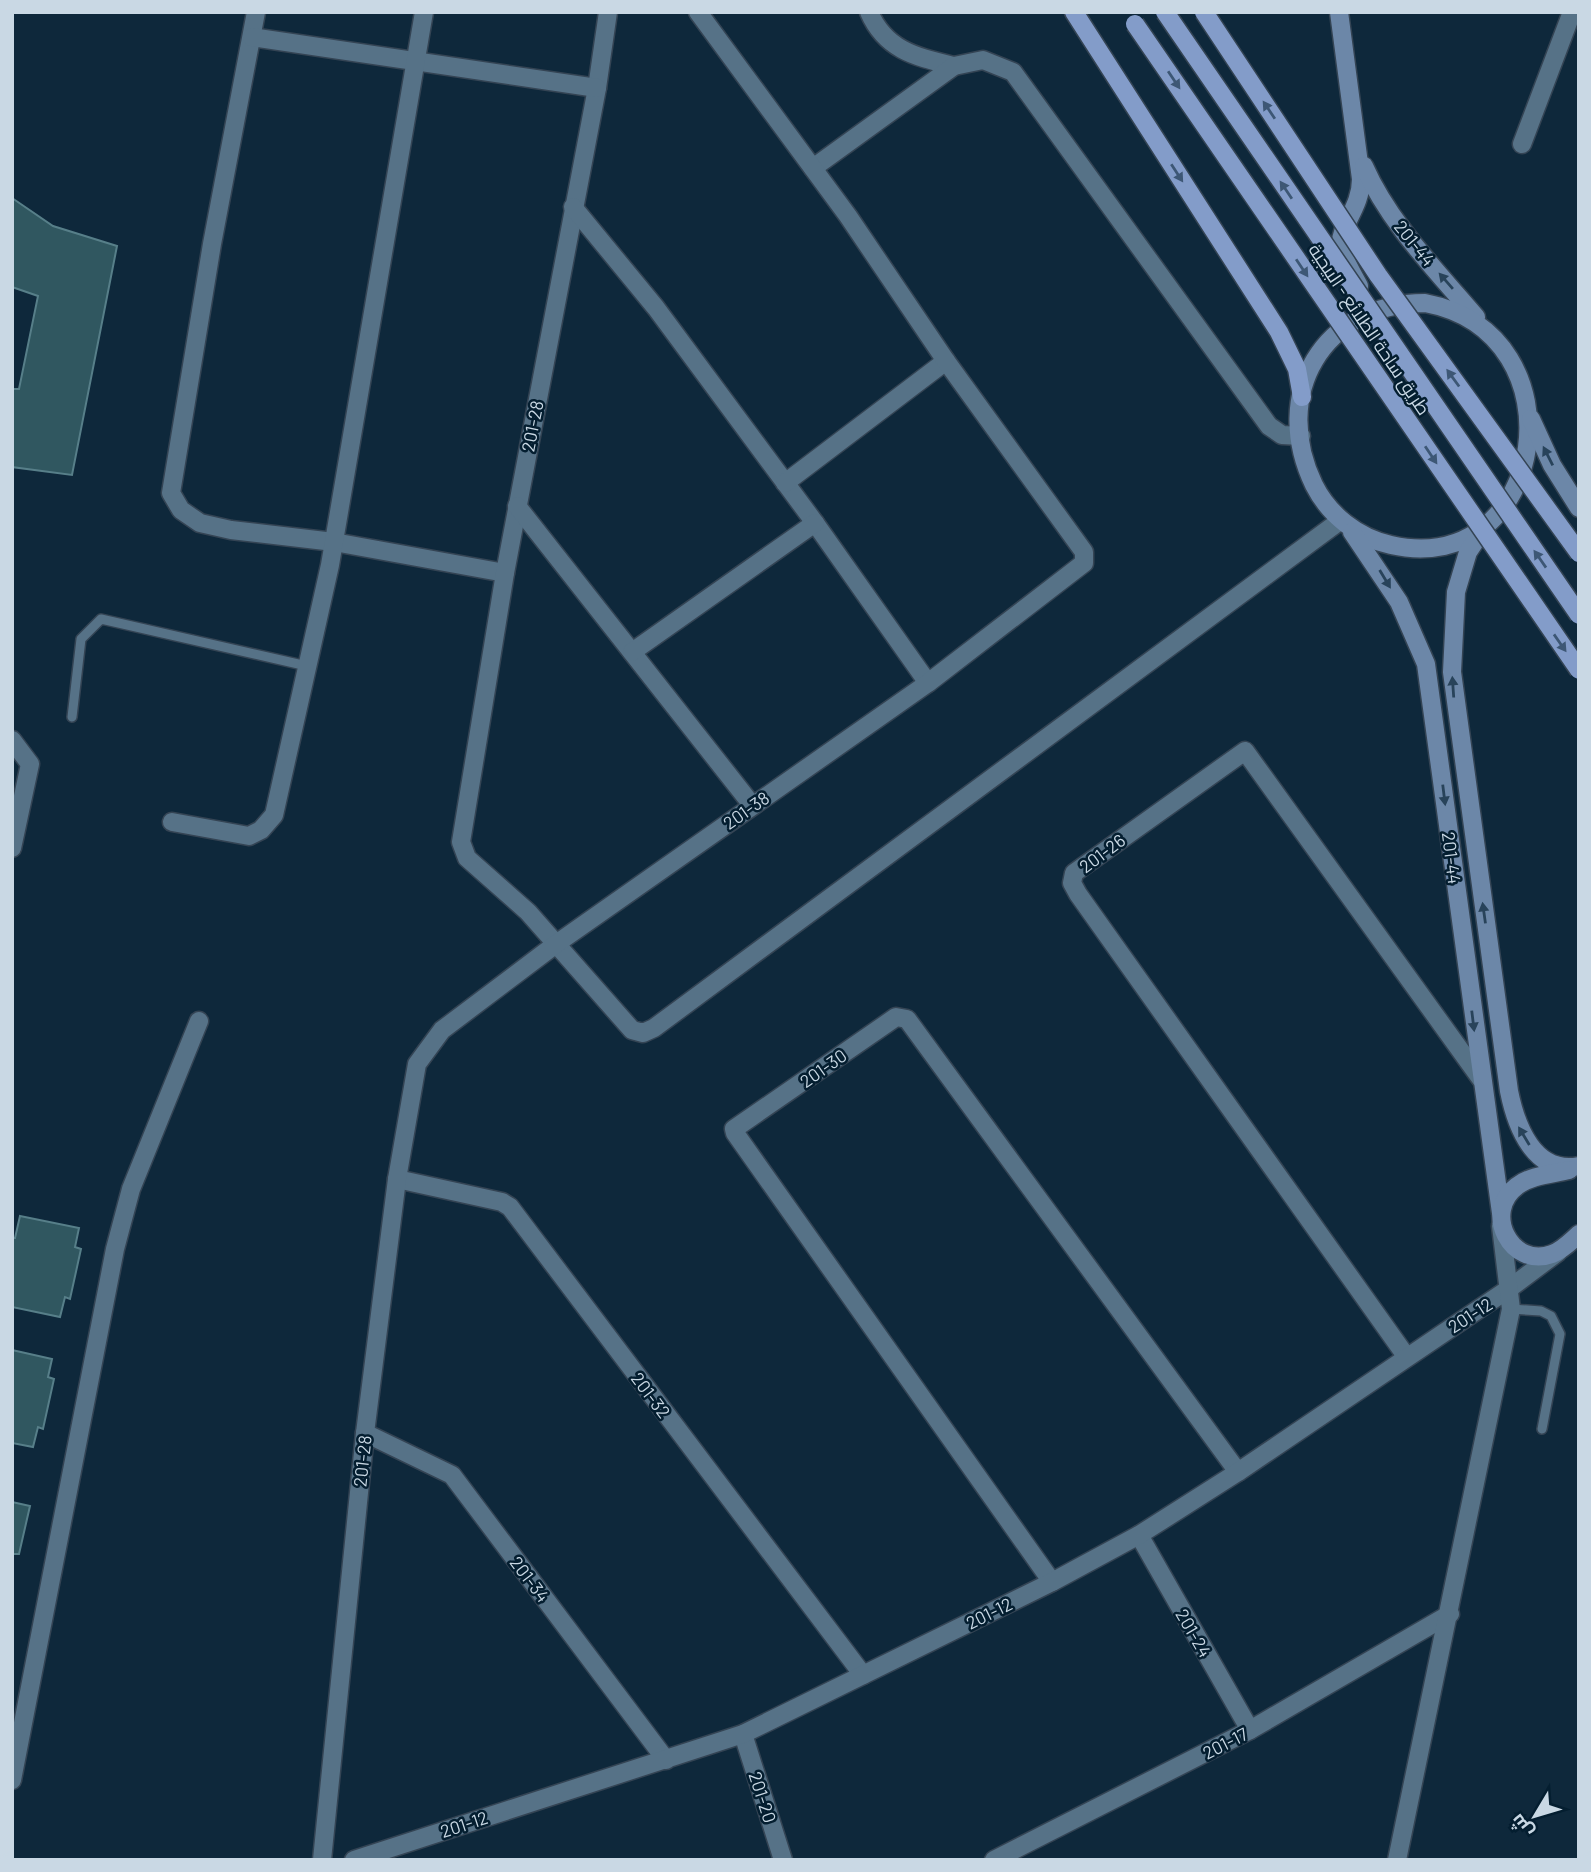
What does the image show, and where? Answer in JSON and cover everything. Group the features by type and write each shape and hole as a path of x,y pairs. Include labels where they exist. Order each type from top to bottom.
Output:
{"main road":[{"path":"1074,12 1279,332 1297,369 1302,397 1301,436 1305,461 1315,486 1343,522 1379,543 1418,549 1456,542 1489,523"},
{"name":"طريق ساحة الطلائع - البيجية","path":"1165,12 1579,615"},
{"path":"1204,12 1378,275 1579,553"},
{"name":"201-44","path":"1339,12 1357,142 1360,197 1344,232 1342,246 1361,290 1363,306 1349,323"},
{"name":"طريق ساحة الطلائع - البيجية","path":"1131,18 1579,670"},
{"name":"201-44","path":"1357,142 1373,187 1387,209 1491,333"},
{"path":"1302,397 1310,368 1318,354 1327,341 1349,323 1389,305 1425,303 1460,313 1491,333 1514,365 1538,438 1579,508"},
{"path":"1526,401 1528,428 1520,477 1514,493 1468,552 1456,592 1451,643 1458,727 1512,1108 1517,1124 1536,1154 1550,1163 1579,1167"},
{"name":"201-44","path":"1343,522 1382,573 1414,631 1426,663 1501,1220"},
{"path":"1501,1220 1503,1202 1519,1184 1579,1167"},
{"name":"201-12","path":"1501,1220 1515,1248 1527,1254 1540,1256 1564,1247 1579,1234"}],"street":[{"path":"256,12 210,258 171,493 181,510 200,523 230,530 334,542 505,573"},
{"path":"172,822 249,836 261,830 274,815 334,542 424,12"},
{"name":"201-28","path":"556,944 528,912 467,858 461,842 505,573 597,88 608,12"},
{"path":"698,12 813,168 946,361 785,483"},
{"path":"869,12 876,27 908,55 954,66"},
{"path":"1522,144 1572,12"},
{"path":"252,37 597,88"},
{"path":"813,168 954,66 983,60 1013,72 1269,426 1282,435 1301,436"},
{"path":"573,206 619,260 815,523 928,683"},
{"name":"201-38","path":"417,1064 442,1030 556,944 928,683 1084,563 1084,552 946,361"},
{"path":"517,506 752,805"},
{"path":"556,944 627,1026 637,1032 649,1031 1343,522"},
{"path":"632,652 815,523"},
{"path":"12,740 30,764 12,848"},
{"name":"201-26","path":"1406,1356 1078,894 1072,883 1074,873 1245,751 1481,1079"},
{"name":"201-30","path":"1052,1582 735,1133 734,1129 896,1017 907,1019 1238,1472"},
{"path":"12,1780 115,1250 144,1156 198,1021"},
{"name":"201-28","path":"321,1860 365,1433 397,1179 417,1064"},
{"name":"201-32","path":"397,1179 502,1202 510,1207 863,1675"},
{"path":"1396,1860 1450,1614 1511,1310 1501,1220"},
{"name":"201-12","path":"354,1860 743,1734 1052,1582 1139,1535 1238,1472 1510,1288 1564,1247"},
{"name":"201-34","path":"365,1433 452,1475 666,1760"},
{"name":"201-24","path":"1139,1535 1250,1730"},
{"name":"201-17","path":"994,1860 1250,1730 1450,1614"},
{"name":"201-20","path":"743,1734 783,1860"}],"lane":[{"path":"72,717 81,639 101,619 307,666"},
{"path":"1511,1310 1541,1311 1551,1316 1560,1334 1542,1429"}],"building":[{"path":"12,198 53,226 117,246 72,475 12,467 12,389 19,389 38,296 12,287"},
{"path":"20,1216 79,1228 75,1247 81,1249 70,1299 65,1297 60,1317 12,1307 12,1238 15,1238"},
{"path":"12,1350 52,1359 48,1377 54,1379 43,1429 38,1427 33,1447 12,1443"},
{"path":"12,1502 30,1506 19,1554 12,1554"}]}
